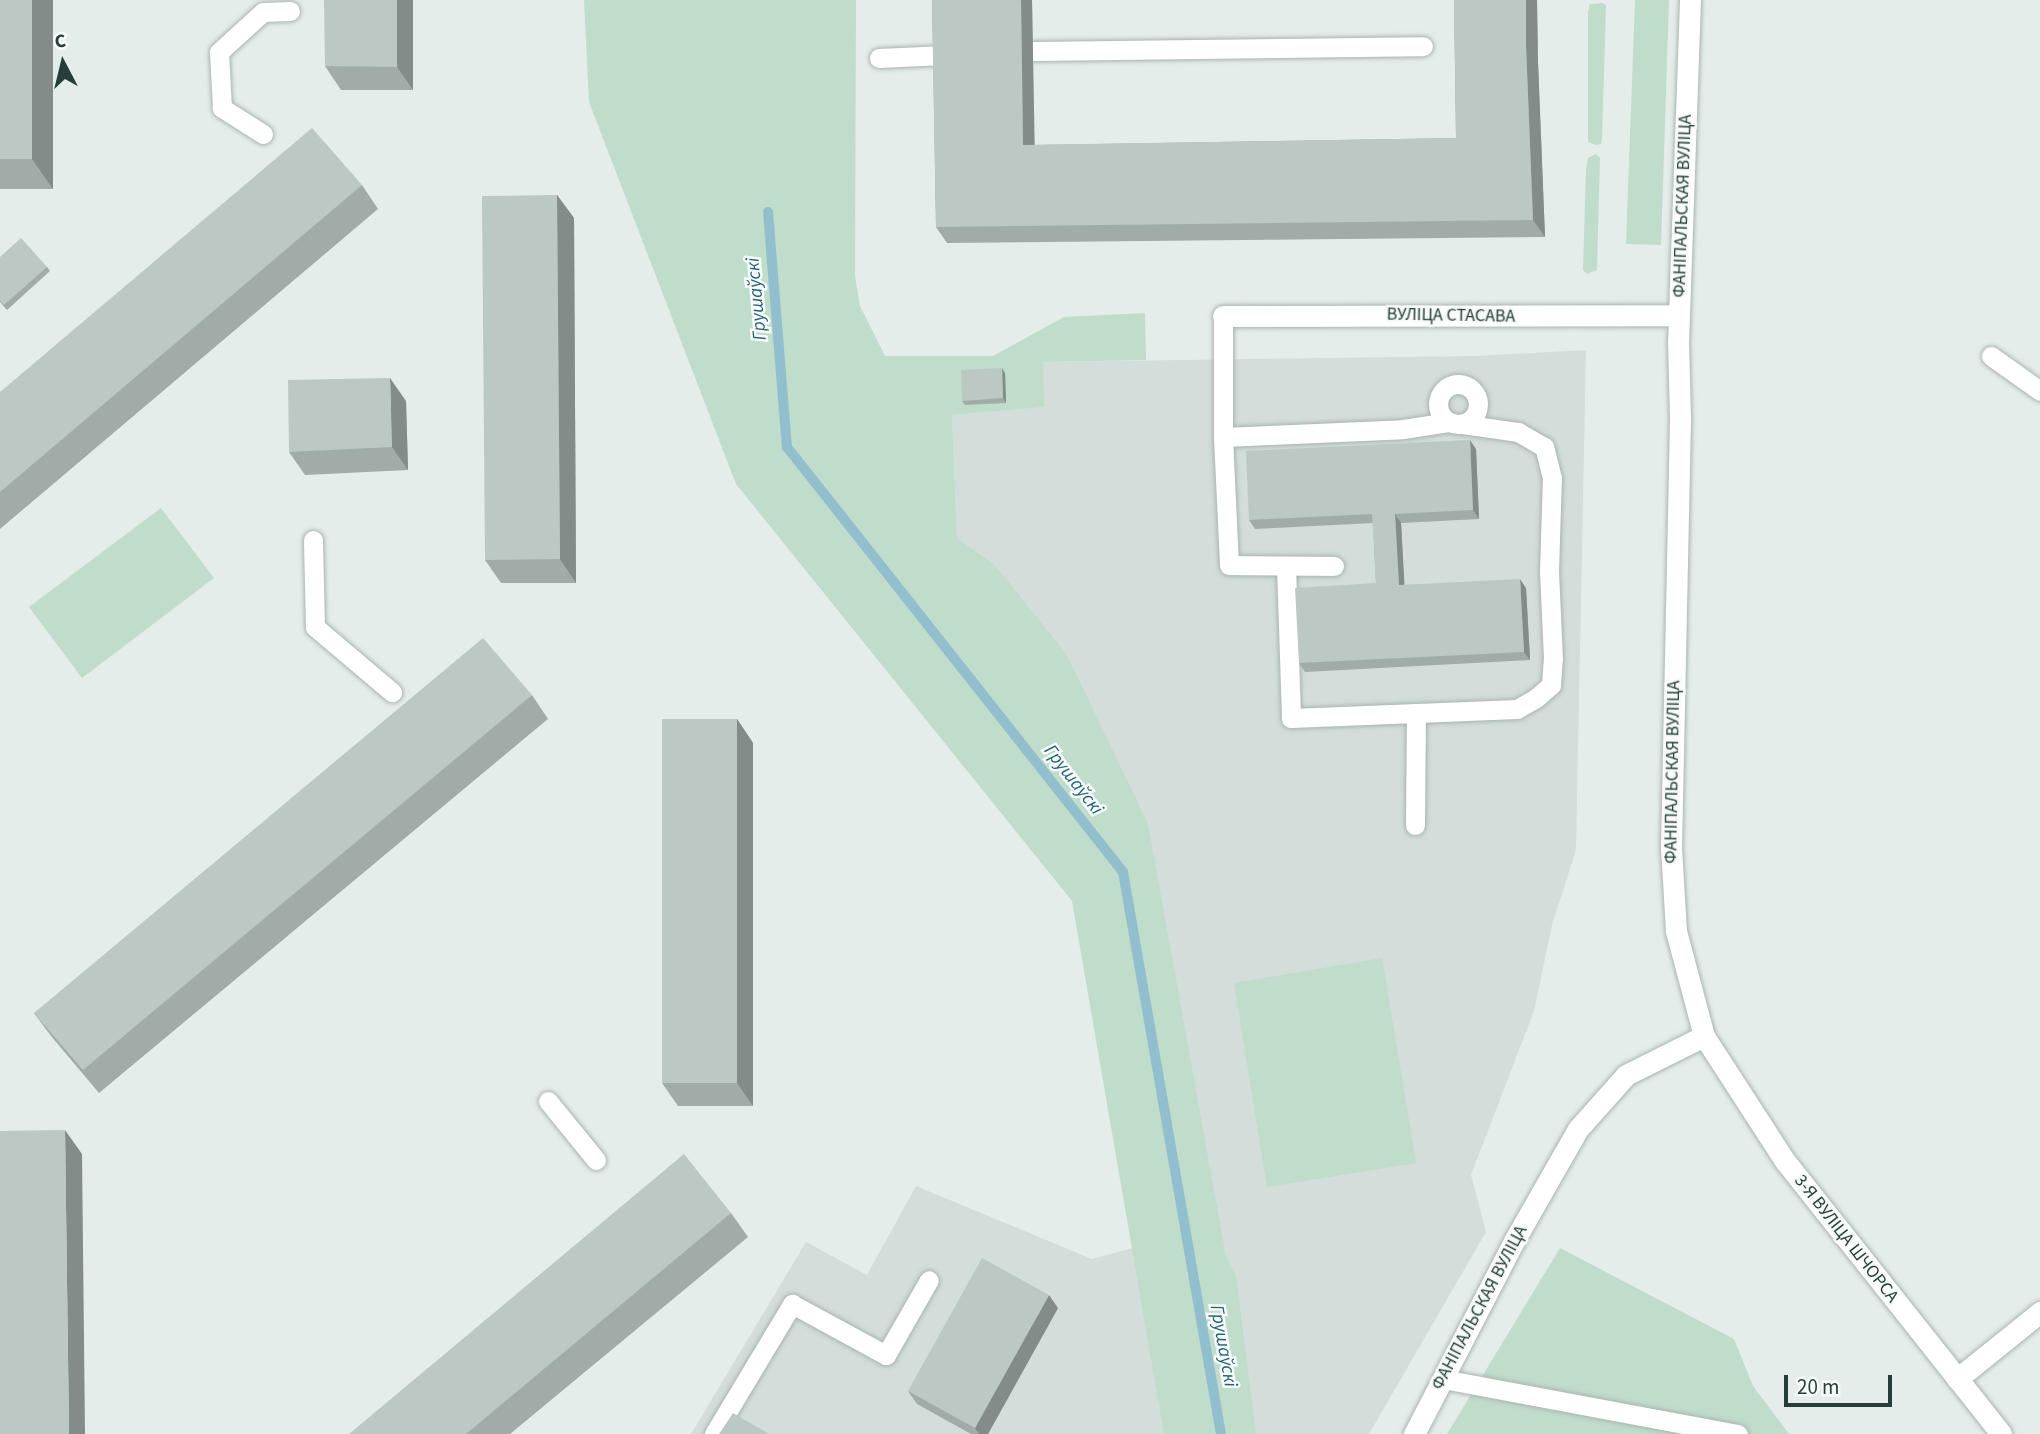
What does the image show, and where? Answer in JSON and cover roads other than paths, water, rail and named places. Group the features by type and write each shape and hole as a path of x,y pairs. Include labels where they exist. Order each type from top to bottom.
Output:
{"street":[{"name":"ФАНІПАЛЬСКАЯ ВУЛІЦА","path":"1414,1434 1514,1241 1578,1129 1626,1075 1704,1036 1675,931 1671,847 1680,419 1679,315 1690,0"},
{"name":"ВУЛІЦА СТАСАВА","path":"1223,316 1679,315"},
{"name":"3-Я ВУЛІЦА ШЧОРСА","path":"1704,1036 1785,1161 2001,1434"},
{"path":"1957,1379 2040,1312"}],"lane":[{"path":"263,134 222,108 219,52 263,12 290,10"},
{"path":"1033,51 1423,46"},
{"path":"879,58 944,55"},
{"path":"1223,316 1223,437 1229,565 1334,566"},
{"path":"1991,356 2040,391"},
{"path":"1286,566 1291,718 1517,709 1551,685 1552,478 1544,447 1486,411 1470,387 1457,383 1445,388 1430,414 1403,429"},
{"path":"1223,437 1403,429 1456,423 1474,417 1478,397"},
{"path":"1438,399 1440,412 1456,423 1518,432"},
{"path":"313,540 315,627 392,692"},
{"path":"1415,825 1416,713"},
{"path":"548,1101 596,1160"},
{"path":"714,1434 792,1304 886,1355 929,1280"},
{"path":"1443,1379 1738,1434"}],"waterway":[{"name":"Грушаўскі","path":"768,212 787,447 1123,872 1221,1434"}]}
